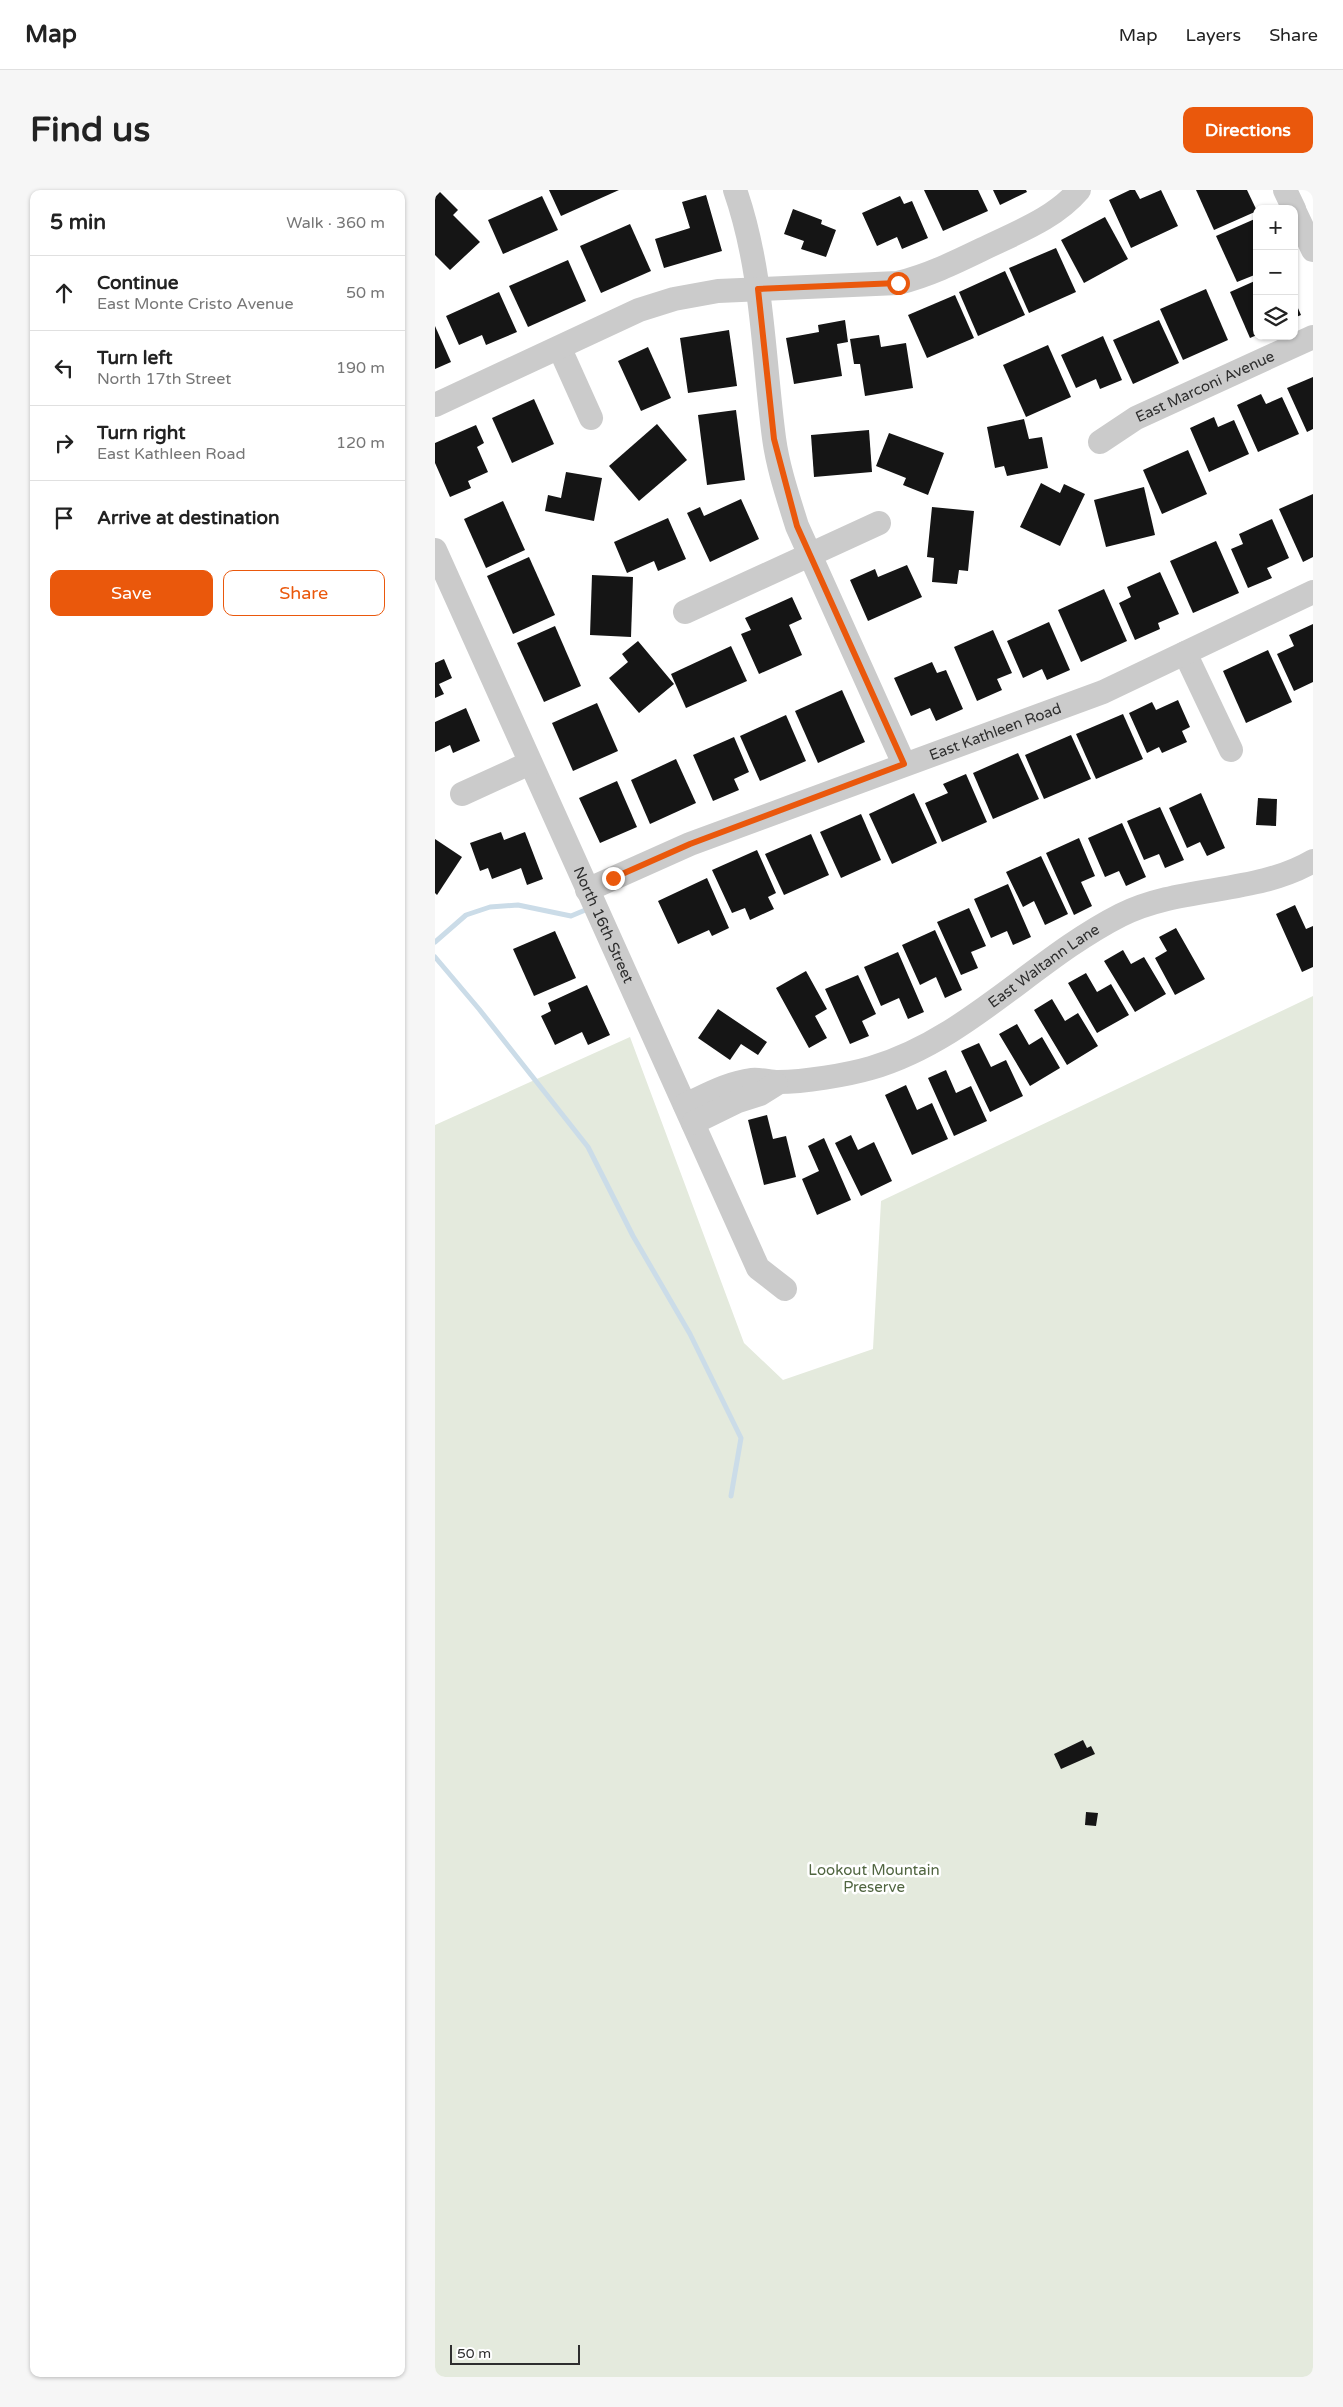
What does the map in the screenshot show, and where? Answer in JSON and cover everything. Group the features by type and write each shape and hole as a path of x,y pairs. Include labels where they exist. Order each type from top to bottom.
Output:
{"street":[{"path":"735,190 746,223 758,289 777,453 797,526 904,764"},
{"path":"435,405 639,310 674,299 718,291 898,283 926,276 1041,221 1070,200 1079,190"},
{"path":"1285,190 1292,205"},
{"path":"1298,218 1313,250"},
{"name":"East Marconi Avenue","path":"1100,442 1136,418 1313,336"},
{"path":"560,348 591,418"},
{"path":"685,612 879,523"},
{"name":"North 16th Street","path":"435,550 758,1268 785,1289"},
{"name":"East Kathleen Road","path":"587,890 690,844 904,764 1059,710 1103,692 1313,592"},
{"path":"1185,652 1231,750"},
{"path":"462,794 530,763"},
{"name":"East Waltann Lane","path":"689,1114 747,1089 753,1080 780,1082 840,1075 872,1068 940,1039 1093,931 1121,915 1151,902 1258,881 1288,873 1313,862"}],"green space":[{"name":"Lookout Mountain Preserve","path":"1313,996 1313,2377 435,2377 435,1125 630,1037 744,1343 783,1380 873,1349 881,1201"}],"building":[{"path":"549,190 619,190 561,216"},
{"path":"924,190 978,190 988,211 943,231"},
{"path":"993,190 1026,190 1027,192 1000,205"},
{"path":"1130,190 1135,190 1140,199 1161,190 1178,226 1131,248 1109,200"},
{"path":"1196,190 1247,190 1254,205 1253,213 1214,230"},
{"path":"440,192 458,210 453,215 480,242 450,270 435,255 435,197"},
{"path":"706,195 722,251 664,268 655,239 690,228 682,202"},
{"path":"542,196 558,230 503,254 488,220"},
{"path":"900,196 904,204 912,201 928,238 902,249 897,237 877,246 862,213"},
{"path":"793,209 822,220 821,224 836,230 826,257 801,249 804,241 784,234"},
{"path":"1105,217 1128,259 1084,283 1061,240"},
{"path":"1253,220 1253,276 1237,282 1216,236"},
{"path":"630,224 651,271 601,293 580,246"},
{"path":"1056,248 1076,292 1029,313 1009,268"},
{"path":"568,260 586,301 528,327 509,286"},
{"path":"1005,271 1025,315 978,336 959,292"},
{"path":"1253,282 1253,337 1250,338 1230,292"},
{"path":"1206,289 1228,340 1183,360 1160,309"},
{"path":"499,292 517,332 486,345 482,335 459,345 446,316"},
{"path":"955,295 974,338 927,358 908,315"},
{"path":"845,320 848,342 837,344 842,376 794,384 786,338 819,332 818,325"},
{"path":"1159,320 1179,363 1133,384 1113,340"},
{"path":"435,326 451,362 435,369"},
{"path":"729,330 737,386 688,393 680,338"},
{"path":"879,335 881,347 906,343 913,388 865,396 860,364 854,364 850,339"},
{"path":"1103,336 1122,380 1100,389 1096,379 1076,388 1061,355"},
{"path":"1048,345 1071,397 1026,417 1003,365"},
{"path":"648,347 671,398 641,411 618,361"},
{"path":"1313,377 1313,429 1307,432 1287,388"},
{"path":"1261,394 1266,404 1282,397 1299,434 1258,452 1237,405"},
{"path":"534,399 554,444 512,463 492,418"},
{"path":"736,410 745,480 707,485 698,415"},
{"path":"1214,417 1218,427 1234,420 1249,454 1209,472 1190,428"},
{"path":"1024,419 1029,439 1042,437 1048,468 1007,476 1004,466 995,468 987,427"},
{"path":"657,424 687,460 639,501 609,466"},
{"path":"476,425 484,443 477,447 488,472 468,481 471,488 450,497 435,463 435,443"},
{"path":"869,430 872,472 814,477 811,435"},
{"path":"889,433 944,453 928,495 903,485 906,478 876,466"},
{"path":"1188,450 1207,494 1162,514 1143,470"},
{"path":"566,472 602,478 594,521 545,511 548,495 561,498"},
{"path":"1041,483 1060,493 1064,484 1085,494 1060,546 1020,527"},
{"path":"1144,487 1155,535 1106,547 1094,500"},
{"path":"1313,494 1313,557 1303,562 1279,509"},
{"path":"741,499 759,539 710,562 687,513 700,507 704,516"},
{"path":"503,501 525,550 486,568 464,519"},
{"path":"932,507 974,511 968,571 959,570 957,584 932,582 934,558 927,557"},
{"path":"668,518 686,559 658,571 654,561 627,573 614,542"},
{"path":"1272,519 1289,558 1267,568 1272,578 1248,588 1231,549 1243,544 1239,534"},
{"path":"1216,541 1239,593 1193,613 1170,561"},
{"path":"529,557 555,615 513,634 487,576"},
{"path":"907,565 922,597 868,621 850,580 875,569 878,577"},
{"path":"1160,572 1179,614 1158,623 1160,629 1135,640 1119,603 1131,597 1127,587"},
{"path":"592,575 633,577 631,637 590,635"},
{"path":"1104,589 1127,641 1081,662 1058,610"},
{"path":"792,597 802,619 789,625 802,655 759,674 741,634 751,630 745,618"},
{"path":"1049,622 1070,670 1047,680 1042,669 1023,678 1007,641"},
{"path":"1313,624 1313,682 1294,691 1277,654 1294,646 1289,635"},
{"path":"555,626 581,686 544,702 517,643"},
{"path":"993,630 1012,673 997,679 1002,690 977,701 954,647"},
{"path":"638,641 674,684 639,713 609,678 628,662 622,654"},
{"path":"731,646 747,681 686,708 671,674"},
{"path":"1268,650 1292,702 1246,723 1223,671"},
{"path":"444,659 452,678 439,684 444,694 435,698 435,663"},
{"path":"932,662 937,673 946,670 963,709 936,721 930,708 911,716 894,678"},
{"path":"842,690 865,742 818,763 795,711"},
{"path":"1178,700 1190,727 1182,731 1187,742 1162,753 1159,747 1147,753 1129,713 1152,702 1156,710"},
{"path":"597,703 618,751 573,771 552,723"},
{"path":"466,708 480,741 453,753 450,745 435,752 435,722"},
{"path":"1123,714 1143,759 1096,779 1076,734"},
{"path":"786,715 806,761 760,781 740,736"},
{"path":"1071,735 1091,779 1044,799 1025,755"},
{"path":"734,737 749,772 734,779 739,790 713,801 693,755"},
{"path":"1018,753 1039,799 993,819 973,773"},
{"path":"676,759 696,803 650,824 631,780"},
{"path":"966,774 987,822 942,842 925,803 948,793 943,784"},
{"path":"617,781 637,827 600,843 579,798"},
{"path":"914,793 937,843 892,864 869,814"},
{"path":"1201,793 1225,848 1207,856 1200,842 1187,848 1169,808"},
{"path":"1258,798 1277,799 1276,826 1256,825"},
{"path":"1160,807 1184,860 1165,868 1159,854 1144,860 1127,821"},
{"path":"861,814 881,860 841,878 820,832"},
{"path":"1122,823 1146,877 1126,886 1119,871 1105,877 1088,838"},
{"path":"501,832 504,840 525,832 543,879 527,885 521,868 492,879 488,868 480,871 470,843"},
{"path":"811,834 829,875 784,895 765,854"},
{"path":"1079,838 1095,876 1081,882 1092,906 1074,915 1046,853"},
{"path":"435,839 462,857 437,895 435,893"},
{"path":"757,850 776,893 768,897 774,909 750,920 745,908 732,913 712,870"},
{"path":"1041,856 1068,914 1045,925 1034,901 1023,907 1006,872"},
{"path":"707,878 729,928 712,936 709,930 678,944 658,901"},
{"path":"1008,884 1031,937 1013,945 1007,931 991,938 974,899"},
{"path":"1295,905 1306,929 1313,926 1313,967 1302,972 1276,914"},
{"path":"969,908 986,946 971,952 978,968 961,975 937,922"},
{"path":"1176,928 1205,979 1175,995 1155,958 1167,951 1159,937"},
{"path":"935,930 962,990 945,998 936,977 920,985 902,945"},
{"path":"555,931 576,978 534,996 513,949"},
{"path":"1123,950 1131,964 1144,957 1166,994 1135,1012 1104,961"},
{"path":"898,952 924,1012 908,1019 899,998 881,1006 864,967"},
{"path":"806,971 827,1009 815,1016 827,1038 809,1048 776,988"},
{"path":"1086,973 1097,992 1111,984 1129,1015 1097,1033 1068,983"},
{"path":"858,975 876,1014 862,1021 869,1036 850,1044 825,989"},
{"path":"587,985 610,1035 588,1045 582,1032 555,1045 541,1016 551,1011 548,1003"},
{"path":"1052,999 1065,1021 1078,1013 1098,1046 1067,1065 1034,1010"},
{"path":"718,1009 767,1042 758,1055 741,1044 730,1060 698,1038"},
{"path":"1017,1024 1029,1045 1042,1037 1060,1068 1030,1086 999,1034"},
{"path":"979,1043 991,1067 1006,1060 1023,1096 990,1112 961,1051"},
{"path":"946,1070 956,1093 971,1086 987,1121 954,1136 928,1078"},
{"path":"906,1085 917,1110 932,1103 948,1139 912,1155 885,1095"},
{"path":"767,1115 773,1139 786,1136 796,1177 764,1185 748,1120"},
{"path":"851,1135 858,1150 874,1142 892,1181 861,1196 835,1143"},
{"path":"824,1138 851,1200 817,1215 802,1179 819,1171 808,1146"},
{"path":"1083,1740 1087,1748 1091,1746 1095,1754 1061,1769 1054,1754"},
{"path":"1086,1812 1098,1813 1096,1826 1085,1825"}],"waterway":[{"path":"435,942 466,915 490,907 518,905 571,916 590,908"},
{"path":"435,957 479,1009 588,1147 633,1236 690,1334 741,1438 731,1496"}],"route":[{"path":"613,878 690,844 904,764 797,526 778,460 774,439 758,289 898,283"}]}
